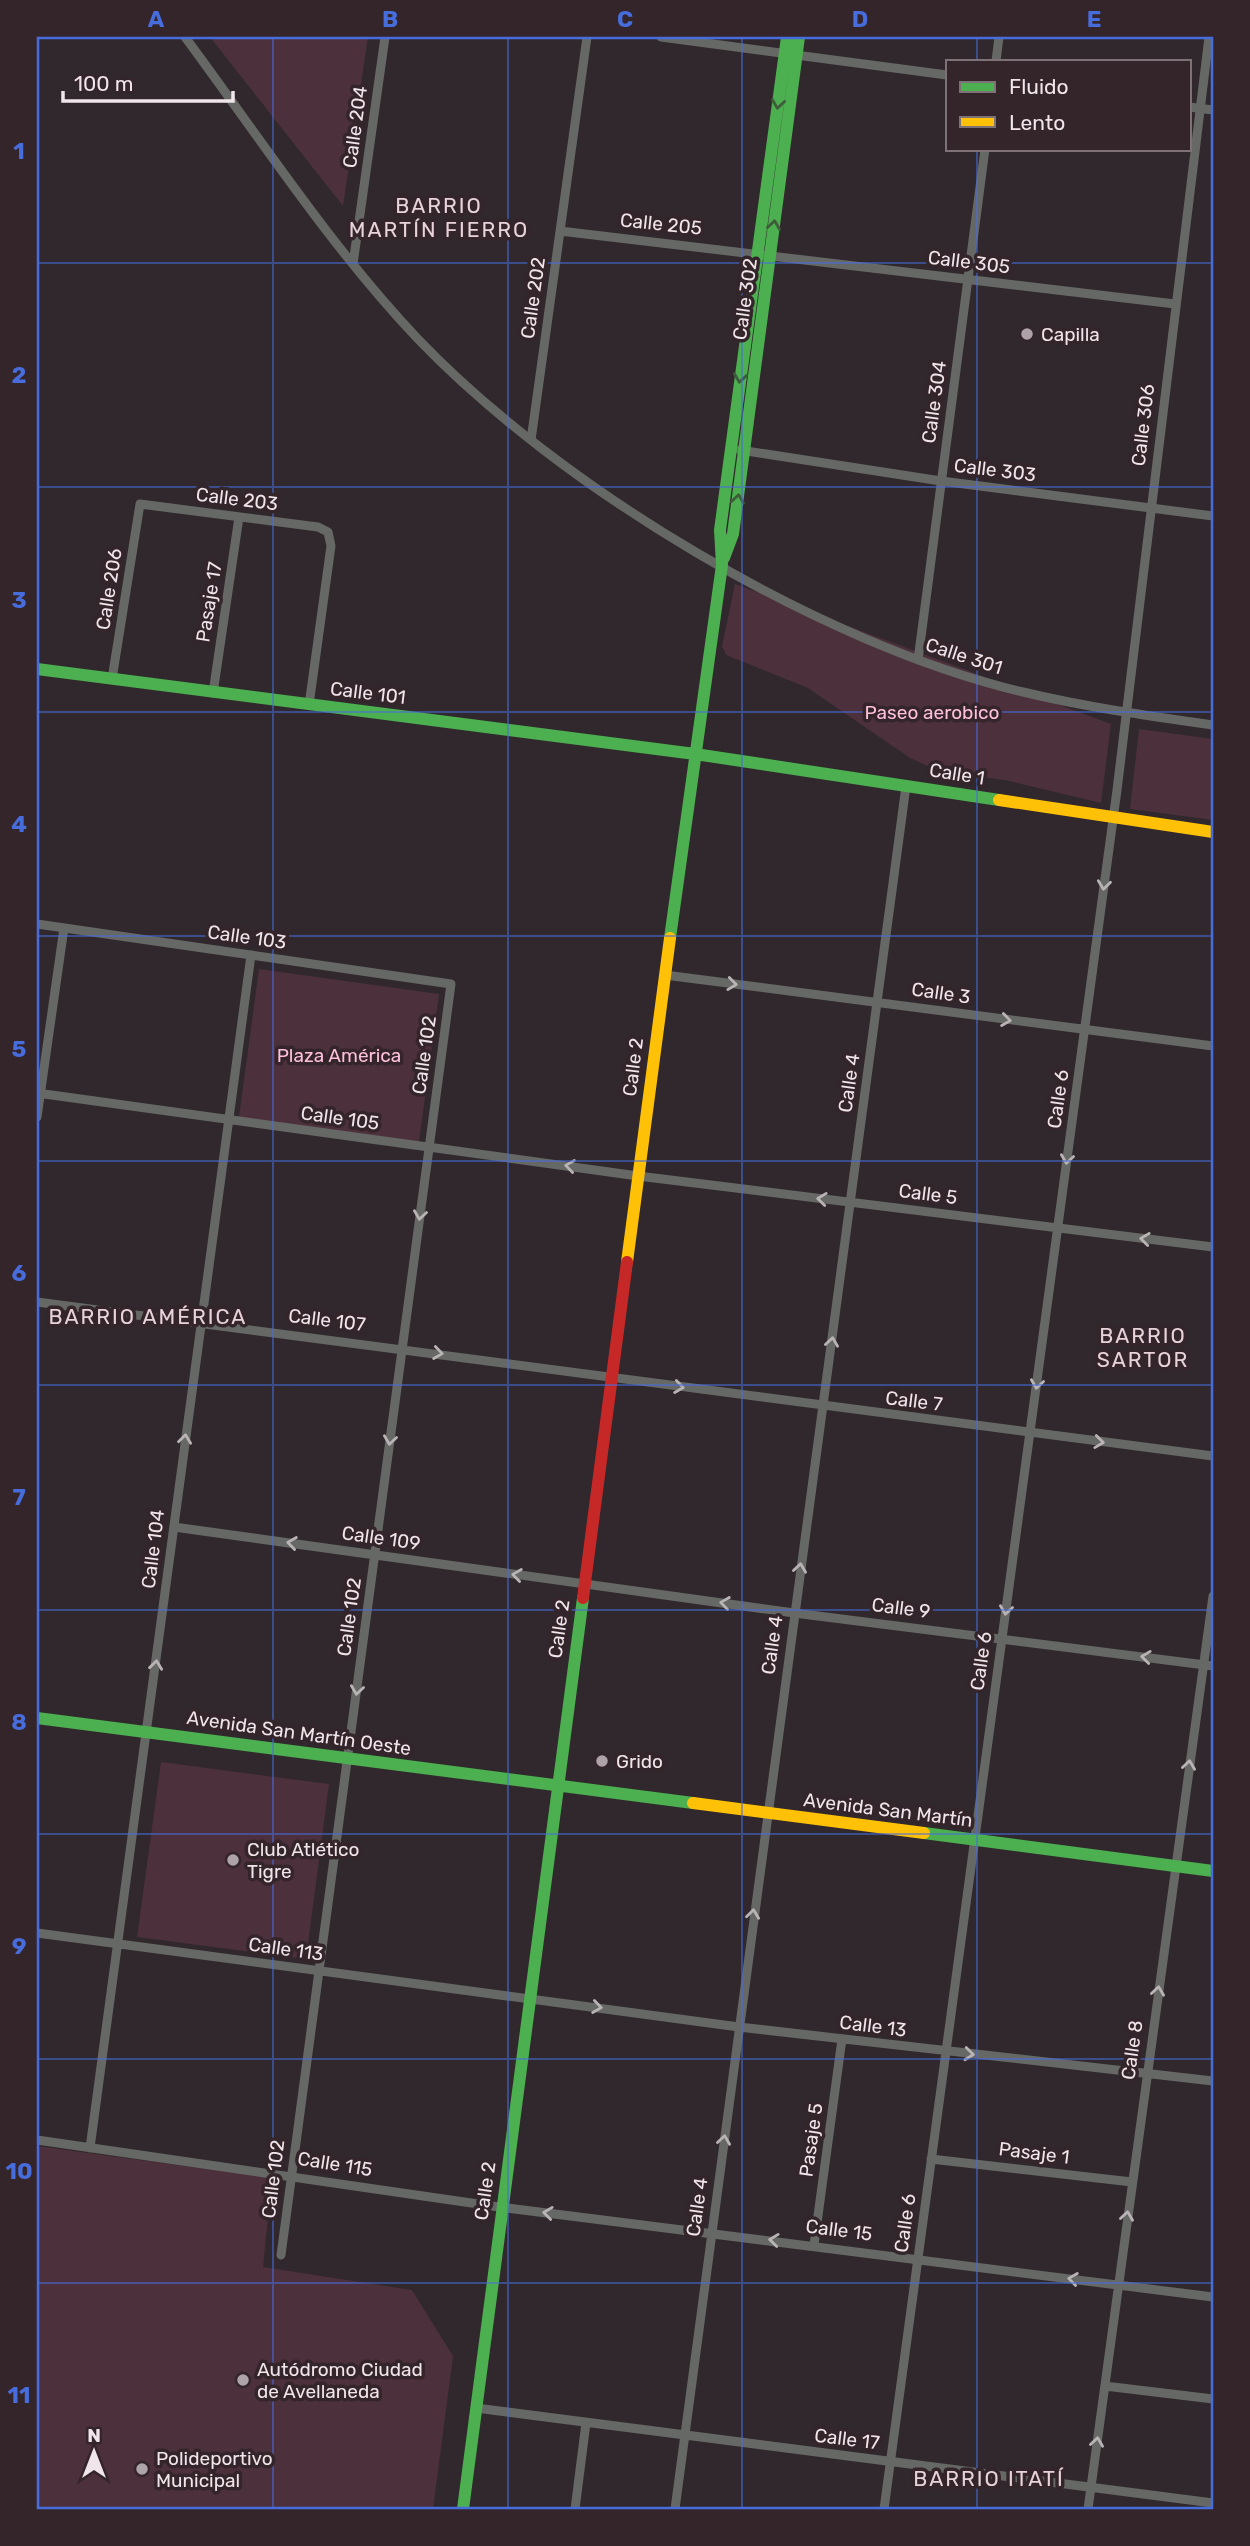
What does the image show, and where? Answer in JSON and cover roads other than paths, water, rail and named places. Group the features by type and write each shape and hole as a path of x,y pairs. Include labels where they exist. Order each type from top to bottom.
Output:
{"street":[{"name":"Calle 301","path":"185,37 353,264 419,341 531,440 593,486 722,565 817,616 918,660 1020,692 1125,713 1213,725"},
{"name":"Calle 204","path":"353,264 385,37"},
{"name":"Calle 202","path":"531,440 587,37"},
{"path":"661,37 946,75"},
{"name":"Calle 302","path":"787,37 791,54"},
{"name":"Calle 302","path":"695,754 722,565 720,530 737,450 791,54 799,37"},
{"path":"996,60 999,37"},
{"name":"Calle 306","path":"1113,817 1209,37"},
{"path":"1190,107 1213,110"},
{"name":"Calle 304","path":"918,660 985,150"},
{"name":"Calle 205","path":"560,231 764,253"},
{"name":"Calle 305","path":"764,253 1175,304"},
{"name":"Calle 303","path":"737,450 941,481 1213,516"},
{"name":"Calle 203","path":"140,504 318,527 328,532 331,547 309,705"},
{"name":"Calle 206","path":"112,679 140,504"},
{"name":"Pasaje 17","path":"213,692 239,517"},
{"name":"Calle 101","path":"37,669 695,754"},
{"name":"Calle 1","path":"695,754 1213,832"},
{"name":"Calle 2","path":"463,2509 695,754"},
{"name":"Calle 4","path":"675,2509 766,1814 906,786"},
{"name":"Calle 6","path":"884,2509 1113,817"},
{"name":"Calle 103","path":"37,924 452,984"},
{"path":"37,1117 38,1093 64,928"},
{"name":"Calle 104","path":"90,2148 251,955"},
{"name":"Calle 3","path":"664,975 1213,1046"},
{"name":"Calle 102","path":"281,2255 452,984"},
{"name":"Calle 105","path":"38,1093 638,1176"},
{"name":"Calle 5","path":"638,1176 1213,1247"},
{"name":"Calle 107","path":"37,1302 402,1348 611,1378"},
{"name":"Calle 7","path":"611,1378 1030,1434 1213,1455"},
{"name":"Calle 109","path":"174,1527 584,1584"},
{"name":"Calle 9","path":"584,1584 1208,1665"},
{"name":"Calle 8","path":"1088,2509 1175,1866 1208,1665 1213,1595"},
{"name":"Avenida San Martín Oeste","path":"37,1718 557,1787"},
{"name":"Avenida San Martín","path":"557,1787 1213,1871"},
{"name":"Calle 113","path":"37,1933 530,1998"},
{"name":"Calle 13","path":"530,1998 739,2027 1213,2081"},
{"name":"Pasaje 5","path":"814,2245 842,2039"},
{"name":"Calle 115","path":"37,2140 502,2207"},
{"name":"Pasaje 1","path":"931,2159 1132,2182"},
{"name":"Calle 15","path":"502,2207 1213,2297"},
{"path":"1105,2386 1213,2399"},
{"name":"Calle 17","path":"476,2408 1090,2490 1213,2503"},
{"path":"575,2509 586,2423"}],"place":[{"name":"Capilla","path":"1027,334"},
{"name":"Grido","path":"602,1761"},
{"name":"Club Atlético Tigre","path":"233,1860"},
{"name":"Autódromo Ciudad de Avellaneda","path":"243,2380"},
{"name":"Polideportivo Municipal","path":"142,2469"}],"district":[{"name":"BARRIO MARTÍN FIERRO","path":"439,217"},
{"name":"BARRIO AMÉRICA","path":"148,1316"},
{"name":"BARRIO SARTOR","path":"1143,1347"},
{"name":"BARRIO ITATÍ","path":"989,2478"}],"park label":[{"name":"Paseo aerobico","path":"932,712"},
{"name":"Plaza América","path":"339,1055"}]}
